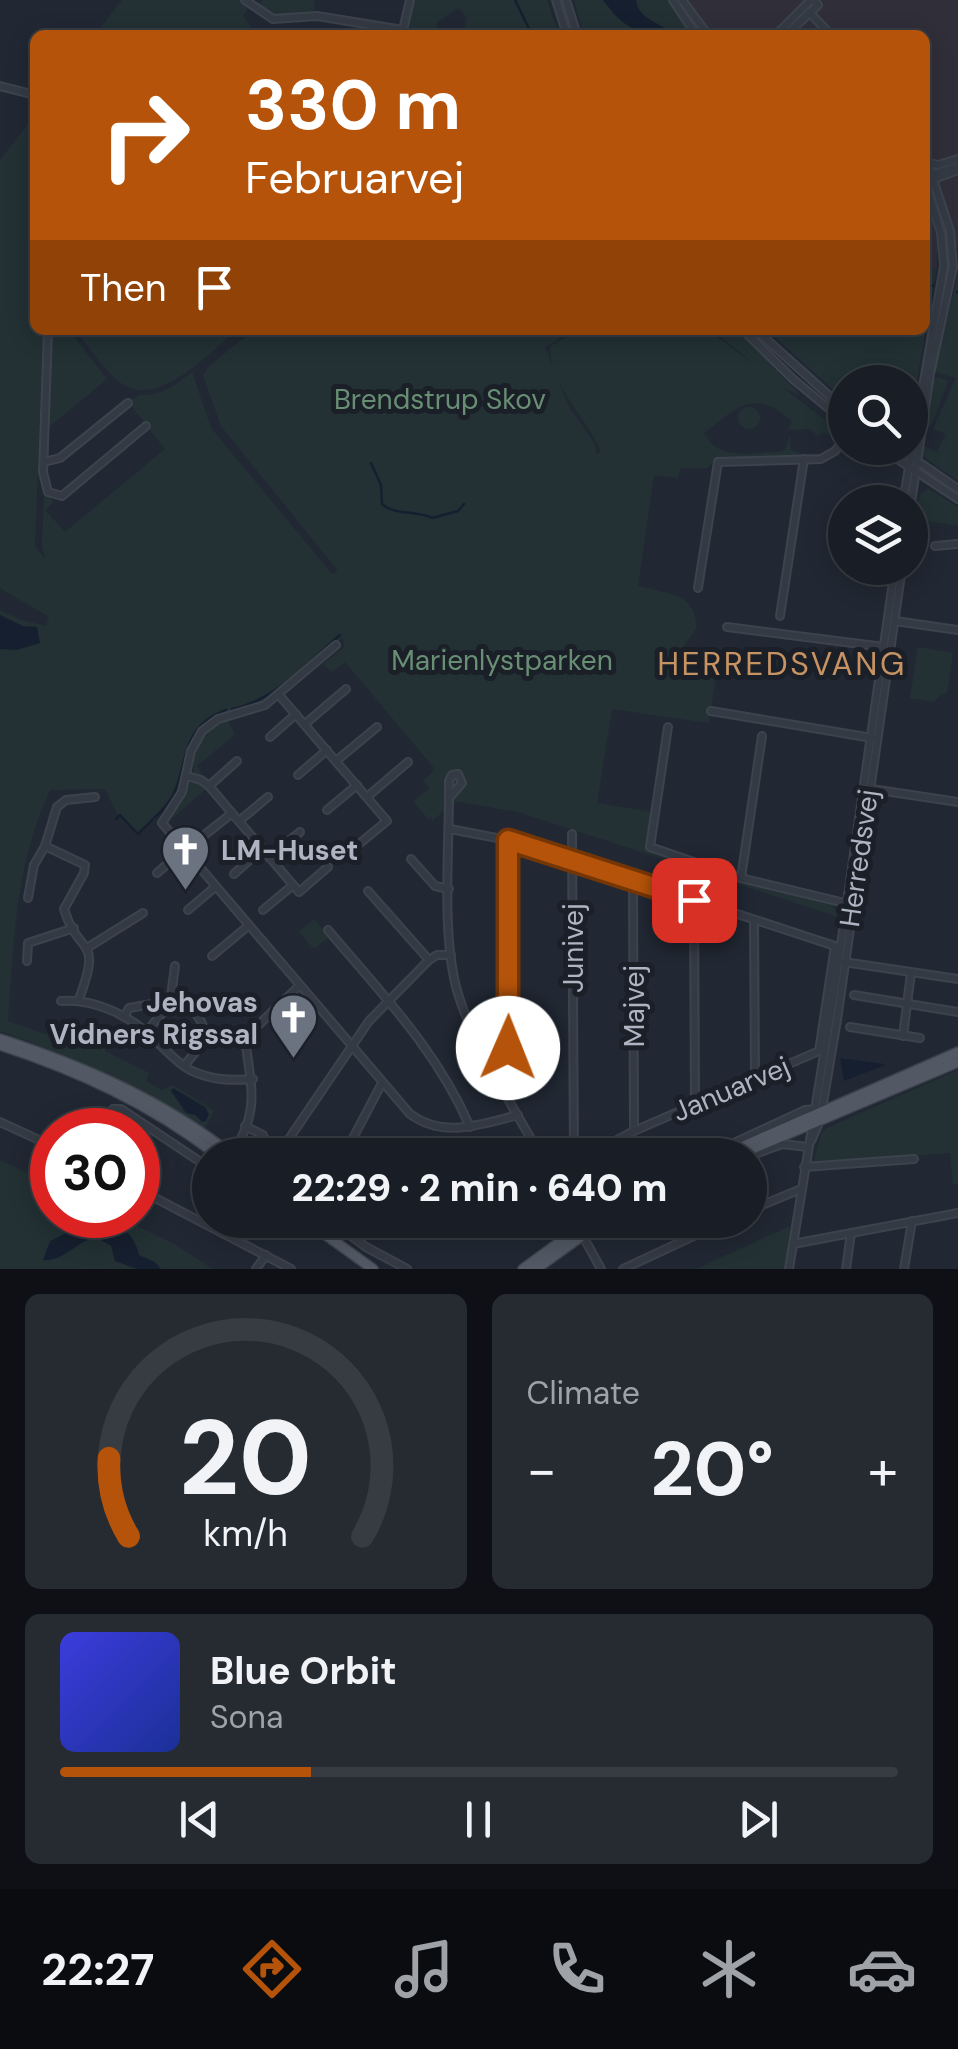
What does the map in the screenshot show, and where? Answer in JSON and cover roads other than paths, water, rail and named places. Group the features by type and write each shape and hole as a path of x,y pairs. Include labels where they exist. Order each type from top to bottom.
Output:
{"main road":[{"path":"0,1042 115,1082 208,1138"},
{"path":"0,1042 117,1090 195,1138"},
{"path":"767,1141 958,1052"},
{"path":"763,1138 958,1062"},
{"path":"330,1238 372,1269"},
{"path":"340,1238 381,1269"},
{"path":"522,1269 563,1238"},
{"path":"536,1269 567,1238"}],"street":[{"path":"245,0 274,19 317,16 389,30"},
{"path":"405,30 410,0"},
{"path":"556,0 566,30"},
{"path":"566,0 575,30"},
{"path":"673,0 693,30"},
{"path":"682,0 704,30"},
{"path":"786,30 818,5 812,0"},
{"path":"806,12 824,30"},
{"path":"0,86 30,94"},
{"path":"930,172 958,164"},
{"path":"930,171 938,165 958,164"},
{"path":"928,382 953,266 950,231 930,178"},
{"path":"48,335 43,479 48,492 62,496 146,426"},
{"path":"748,335 828,408"},
{"path":"761,335 828,396"},
{"path":"44,462 60,458 128,403"},
{"path":"698,588 718,462 828,456"},
{"path":"780,616 804,459"},
{"path":"906,465 958,499"},
{"path":"907,485 912,465"},
{"path":"923,465 958,489"},
{"path":"911,468 911,485"},
{"path":"935,546 958,544"},
{"name":"Herredsvej","path":"891,620 893,585"},
{"name":"Herredsvej","path":"817,1116 898,585"},
{"path":"891,620 958,630"},
{"path":"727,627 886,648"},
{"path":"336,646 279,695 257,708 224,717 206,727 193,746 187,776 176,803 162,820 163,825 382,1084 419,1121 446,1129 518,1115"},
{"path":"304,724 346,689"},
{"path":"279,695 387,821 359,844"},
{"path":"712,711 873,738"},
{"path":"270,737 296,714"},
{"path":"336,761 376,726"},
{"path":"668,727 650,847 742,878 849,904"},
{"path":"742,878 762,736"},
{"path":"298,775 327,750"},
{"path":"209,786 237,761"},
{"path":"367,798 408,762"},
{"path":"187,776 209,786 299,892 328,867"},
{"path":"327,810 357,785"},
{"path":"866,788 958,802"},
{"path":"28,898 34,864 45,846 59,804 95,797"},
{"path":"239,822 268,797"},
{"path":"450,798 450,955 458,994 531,1138"},
{"path":"202,837 232,814"},
{"path":"450,829 508,840 754,920 755,1078"},
{"path":"269,858 300,832"},
{"name":"Junivej","path":"572,834 574,1138"},
{"path":"495,1070 505,1058 509,1034 508,840"},
{"path":"45,846 85,865 64,909 88,948 90,965 79,999"},
{"path":"157,873 184,850"},
{"path":"234,874 262,850"},
{"path":"412,859 435,886 450,888"},
{"name":"Majvej","path":"633,880 634,1131"},
{"path":"263,910 293,885"},
{"path":"188,910 214,887"},
{"path":"368,891 429,960"},
{"path":"694,900 695,1104"},
{"name":"Herredsvej","path":"789,1269 804,1167 844,962 849,904"},
{"path":"88,948 143,913"},
{"name":"Januarvej","path":"621,1138 820,1052 835,946 754,920"},
{"path":"212,956 248,926"},
{"path":"26,961 28,943 74,928"},
{"path":"328,930 442,1069 470,1127"},
{"path":"287,1138 388,1000 429,960 450,955"},
{"path":"844,962 958,979"},
{"path":"124,1017 128,1008 171,996 175,966"},
{"path":"902,1036 911,972"},
{"path":"240,1138 252,1099 244,1040 299,986"},
{"path":"854,996 958,1012"},
{"path":"61,1001 79,999 124,1017 184,1066 220,1080 252,1079"},
{"path":"152,1025 163,1012 193,1010 199,1017 206,1039 184,1066"},
{"path":"850,1027 920,1038"},
{"path":"353,1138 382,1084"},
{"path":"745,1138 805,1110 817,1116"},
{"path":"0,1122 30,1136"},
{"path":"246,1126 265,1138"},
{"path":"160,1135 192,1156"},
{"path":"767,1150 782,1144 808,1147"},
{"path":"804,1167 914,1159"},
{"path":"767,1203 801,1190"},
{"path":"160,1201 290,1269"},
{"path":"793,1244 958,1213"},
{"path":"904,1269 912,1222"},
{"path":"846,1269 852,1233"},
{"path":"354,1238 409,1269"},
{"path":"584,1238 601,1269"},
{"path":"623,1269 689,1238"},
{"path":"256,1269 266,1256"}],"water":[{"path":"603,0 636,0 646,17 668,30 639,30 618,18"},
{"path":"0,615 23,626 37,627 40,643 17,650 0,649"},
{"path":"840,1058 884,1064 885,1065 844,1081"},
{"path":"173,1088 205,1107 209,1114 206,1121 186,1113 171,1091"},
{"path":"94,1238 57,1258 43,1260 50,1241"},
{"path":"98,1238 131,1238 139,1255 161,1269 137,1269 115,1261 111,1246"}],"waterway":[{"path":"515,0 530,30"},
{"path":"371,463 381,485 382,504 387,508 432,518 458,511 464,504"},
{"path":"232,709 277,689 340,635"},
{"path":"155,817 176,790 196,732 226,710"},
{"path":"116,819 120,815 138,834 153,819"}],"place":[{"name":"LM-Huset","path":"186,892"},
{"name":"Jehovas Vidners Rigssal","path":"293,1060"}],"district":[{"name":"HERREDSVANG","path":"782,664"}],"park label":[{"name":"Brendstrup Skov","path":"440,399"},
{"name":"Marienlystparken","path":"502,660"}]}
